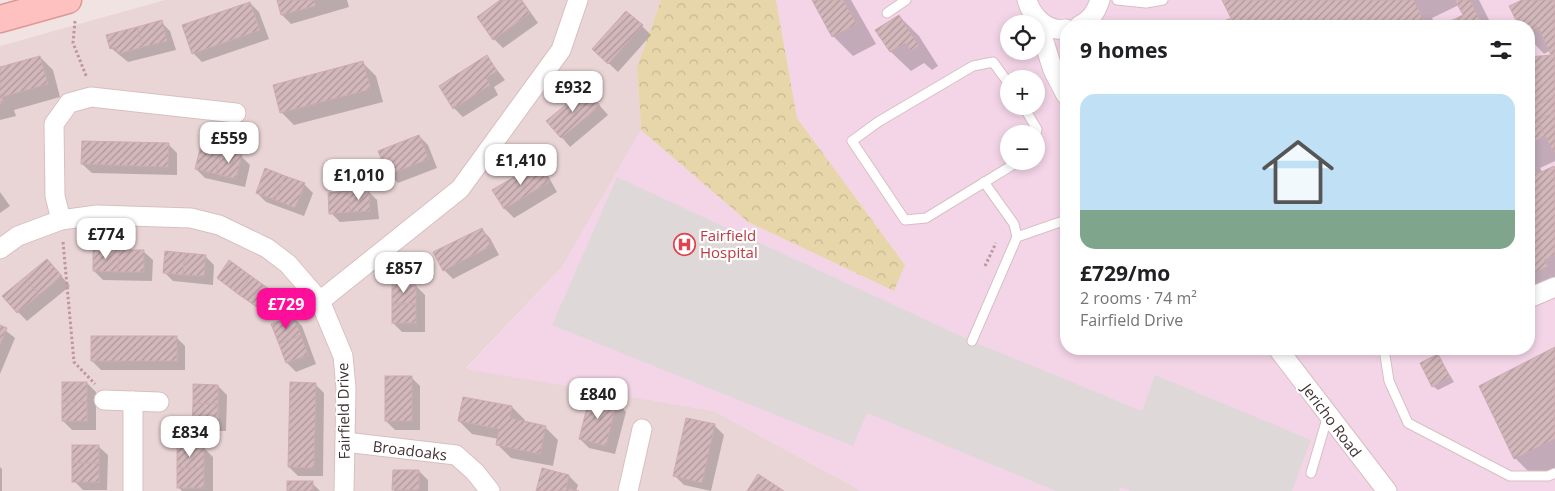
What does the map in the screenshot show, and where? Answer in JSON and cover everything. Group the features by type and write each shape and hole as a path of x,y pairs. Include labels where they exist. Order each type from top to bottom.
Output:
{"main road":[{"path":"0,19 71,9"}],"street":[{"path":"320,301 460,189 561,50 578,0"},
{"path":"1088,20 1096,12 1100,0"},
{"path":"1027,7 1048,27 1060,28"},
{"path":"1027,7 1060,83"},
{"path":"61,220 55,196 54,124 69,103 88,98 236,113"},
{"name":"Fairfield Drive","path":"0,249 18,236 61,220 97,214 191,218 219,225 267,248 288,264 320,301 343,356 346,388 344,491"},
{"path":"1535,295 1555,287"},
{"name":"Jericho Road","path":"1283,355 1387,491"},
{"path":"104,400 159,402"},
{"path":"133,401 133,491"},
{"path":"628,491 642,428"},
{"name":"Broadoaks","path":"345,442 456,455 475,472 490,491"}],"lane":[{"path":"887,13 906,0"},
{"path":"1117,0 1146,3 1162,0"},
{"path":"1000,71 994,62 973,66 878,122 852,141 905,220 926,218 1004,170"},
{"path":"972,341 1017,236 1014,224 984,182"},
{"path":"1017,236 1060,222"},
{"path":"1385,355 1389,381 1408,423 1510,476 1548,476 1555,473"},
{"path":"1311,473 1328,414"}],"path":[{"path":"71,9 74,43 87,75 88,98"},
{"path":"61,220 74,362 94,383 104,400"}],"shaded area":[{"path":"165,0 661,0 637,67 641,130 562,267 466,368 714,411 862,491 0,491 0,46"},
{"name":"Fairfield Hospital","path":"776,0 1555,0 1555,491 862,491 714,411 466,369 562,267 641,130 748,222 894,291 905,265 797,118"},
{"path":"617,177 972,341 1142,411 1155,375 1311,440 1292,491 1131,491 1121,487 1119,491 1056,491 867,413 853,446 552,325"}],"green space":[{"path":"661,0 776,0 797,118 905,265 894,291 748,222 641,130 637,67"}],"building":[{"path":"277,0 314,0 315,6 281,15"},
{"path":"500,0 521,0 530,13 493,40 477,17"},
{"path":"812,0 843,0 857,24 832,37"},
{"path":"1222,0 1414,0 1423,20 1226,20 1231,18"},
{"path":"1455,0 1470,0 1480,20 1453,20 1463,15"},
{"path":"1522,0 1555,0 1555,96 1535,106 1535,56 1551,55 1538,27 1535,29 1535,20 1516,20 1509,6"},
{"path":"250,2 260,30 192,54 182,25"},
{"path":"626,11 643,25 608,64 592,49"},
{"path":"899,15 919,46 911,51 905,43 890,52 875,30"},
{"path":"162,20 167,41 143,47 137,27"},
{"path":"137,27 143,47 118,54 116,47 110,49 106,35"},
{"path":"487,55 497,71 486,78 490,85 453,109 439,86"},
{"path":"40,56 48,84 2,97 4,103 0,104 0,67"},
{"path":"363,61 371,89 280,113 273,85"},
{"path":"586,88 600,106 561,138 546,121"},
{"path":"1555,96 1555,112 1538,120 1546,136 1535,141 1535,106"},
{"path":"1555,112 1555,151 1553,152 1538,120"},
{"path":"419,135 429,159 388,175 378,151"},
{"path":"82,141 169,143 168,167 81,164"},
{"path":"201,145 222,150 216,174 195,169"},
{"path":"222,150 242,154 236,179 216,174"},
{"path":"538,163 549,182 504,209 492,190"},
{"path":"1554,166 1555,255 1544,260 1548,266 1535,273 1535,170 1537,174"},
{"path":"265,168 285,176 275,200 256,193"},
{"path":"285,176 305,183 295,208 275,200"},
{"path":"369,190 370,211 350,212 348,191"},
{"path":"348,191 350,212 329,214 328,193"},
{"path":"482,228 491,246 443,271 433,252"},
{"path":"93,249 119,250 118,272 93,271"},
{"path":"119,250 144,250 144,272 118,272"},
{"path":"165,251 185,253 183,275 163,273"},
{"path":"185,253 206,255 204,276 183,275"},
{"path":"47,259 62,276 39,295 25,277"},
{"path":"229,260 251,276 238,294 217,278"},
{"path":"251,276 272,291 260,309 238,294"},
{"path":"25,277 39,295 17,313 2,296"},
{"path":"392,285 416,285 416,304 392,304"},
{"path":"392,304 416,304 416,323 392,323"},
{"path":"293,316 301,335 279,344 271,324"},
{"path":"0,325 7,328 0,345"},
{"path":"301,335 308,355 286,363 279,344"},
{"path":"91,336 177,336 177,361 91,361"},
{"path":"1555,347 1555,439 1514,459 1479,386"},
{"path":"1439,355 1450,377 1432,387 1420,363"},
{"path":"385,376 412,376 412,421 385,421"},
{"path":"62,382 87,382 87,402 62,402"},
{"path":"290,382 316,383 314,468 288,467"},
{"path":"193,384 218,385 218,404 193,403"},
{"path":"590,395 617,401 606,446 579,439"},
{"path":"463,397 512,406 510,418 546,426 540,454 496,445 499,429 458,421"},
{"path":"62,402 87,402 87,421 62,421"},
{"path":"193,403 218,404 218,423 192,423"},
{"path":"686,418 715,424 702,483 673,476"},
{"path":"72,445 99,445 99,463 72,463"},
{"path":"177,447 204,447 204,468 177,468"},
{"path":"72,463 99,463 99,482 72,482"},
{"path":"177,468 204,468 204,488 177,488"},
{"path":"542,468 569,475 566,488 579,491 536,491"},
{"path":"393,470 419,470 419,490 392,490"},
{"path":"758,474 784,491 747,491"},
{"path":"287,481 313,481 313,491 287,491"}],"place":[{"name":"Fairfield Hospital","path":"684,244"}]}
